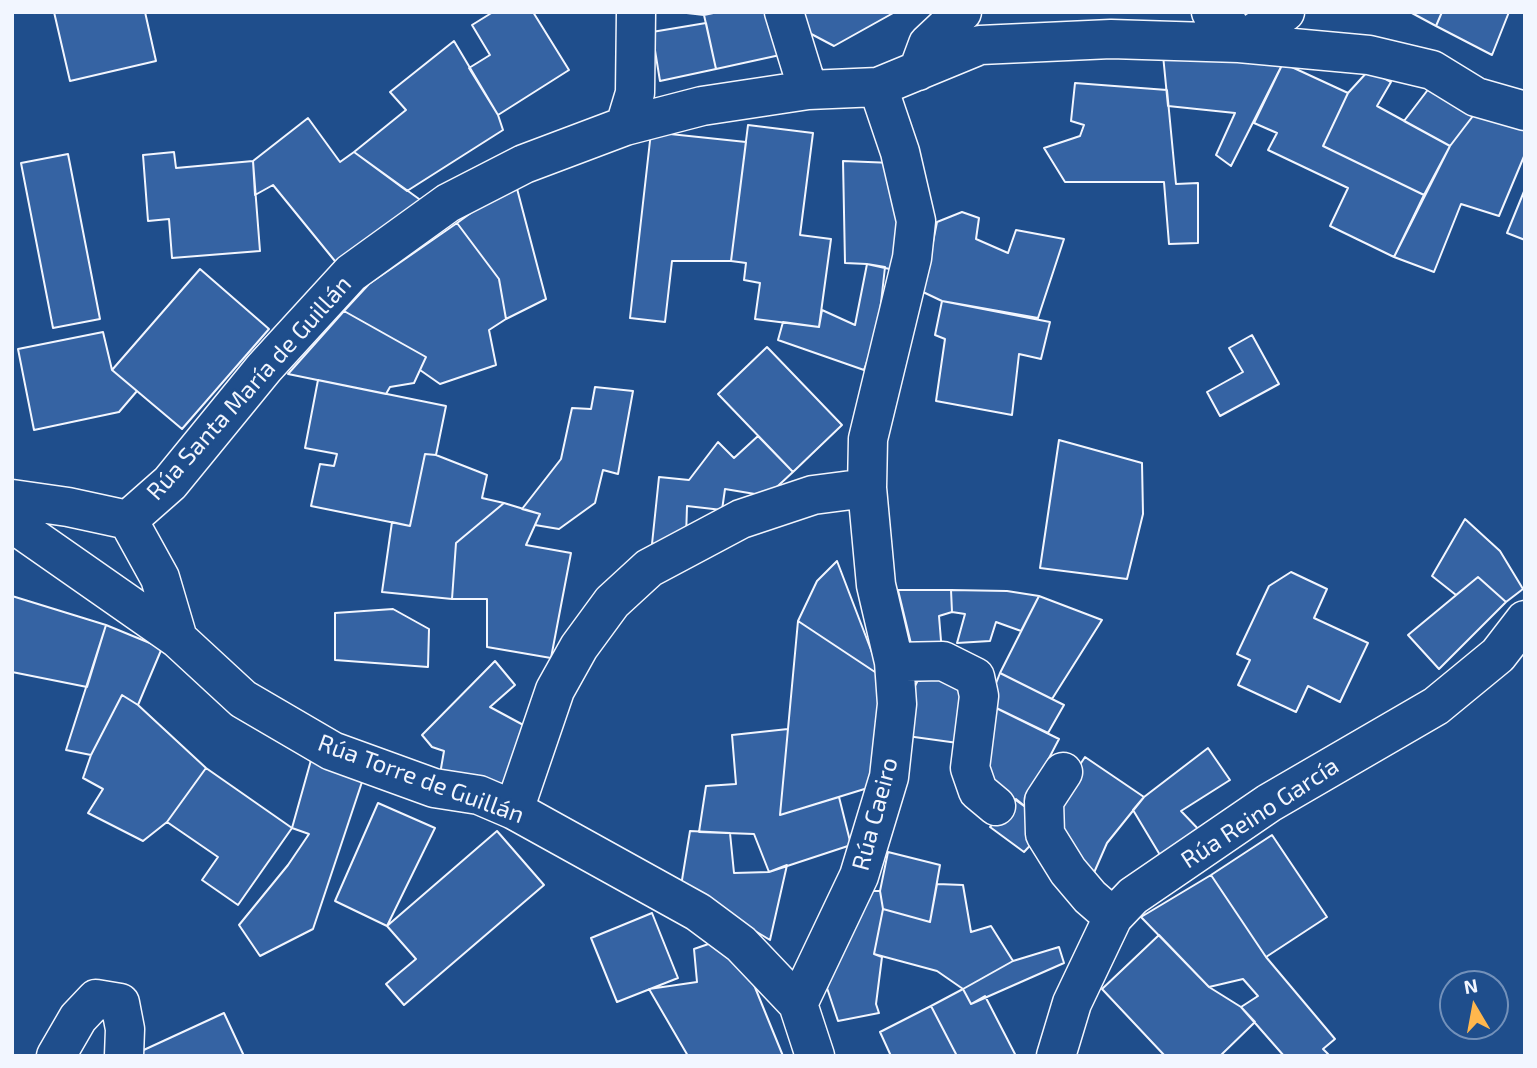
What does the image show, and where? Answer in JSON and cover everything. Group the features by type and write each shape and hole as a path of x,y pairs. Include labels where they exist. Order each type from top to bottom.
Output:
{"street":[{"path":"625,126 635,93 636,12"},
{"path":"784,12 808,90"},
{"path":"918,71 928,44 962,12"},
{"path":"1211,12 1228,24 1239,43 1285,12"},
{"name":"Rúa Santa María de Guillán","path":"128,520 170,483 264,369 351,273 448,204 524,163 625,126 702,106 808,90 878,88 980,46 1120,26 1239,43 1382,58 1432,70 1476,97 1525,111"},
{"name":"Rúa Caeiro","path":"798,1004 859,876 889,777 897,704 894,662 876,585 867,488 868,439 912,258 916,221 900,152 878,88"},
{"path":"514,810 555,690 579,647 612,602 649,568 741,519 813,495 867,488"},
{"path":"12,499 68,507 128,520 160,578 178,639"},
{"name":"Rúa Torre de Guillán","path":"12,523 178,639 243,699 332,751 434,788 479,795 514,810 698,912 741,944 798,1004 815,1056"},
{"name":"Rúa Reino García","path":"1056,1056 1072,1003 1113,917 1133,896 1269,803 1436,706 1498,655 1525,620"},
{"path":"894,662 943,661 975,677 979,696 971,768 978,791 996,806"},
{"path":"1063,772 1044,802 1045,834 1068,871 1090,897 1113,917"},
{"path":"56,1056 78,1018 96,999 120,1003 125,1029 124,1056"}],"building":[{"path":"54,12 145,12 156,61 70,81"},
{"path":"493,12 533,12 569,70 498,115 469,68 490,55 472,25"},
{"path":"678,12 718,12 704,15"},
{"path":"718,12 770,12 780,55 716,69 704,15"},
{"path":"796,12 895,12 834,46 798,27"},
{"path":"1410,12 1442,12 1436,26"},
{"path":"1442,12 1509,12 1492,55 1436,26"},
{"path":"706,23 716,69 660,81 652,32"},
{"path":"454,41 498,115 503,130 407,191 354,152 406,110 390,92"},
{"path":"1163,55 1283,63 1231,166 1216,155 1235,113 1168,106"},
{"path":"1283,63 1348,93 1323,146 1424,195 1394,257 1330,226 1348,188 1268,150 1277,133 1254,123"},
{"path":"1369,70 1391,82 1377,106 1450,146 1424,195 1323,146 1348,93"},
{"path":"1075,83 1167,90 1176,184 1198,183 1198,243 1169,244 1164,182 1065,182 1044,148 1080,136 1084,125 1071,121"},
{"path":"1430,87 1476,112 1450,146 1404,121"},
{"path":"1476,112 1525,126 1525,154 1499,216 1461,204 1434,272 1394,257 1450,146"},
{"path":"308,118 340,162 354,152 426,204 339,266 273,185 255,195 253,161"},
{"path":"748,125 813,133 800,235 831,239 819,327 755,319 760,283 744,280 746,263 731,261"},
{"path":"651,132 746,142 731,261 672,261 665,322 630,318"},
{"path":"174,152 176,168 253,161 260,251 172,258 169,219 148,221 143,155"},
{"path":"68,154 100,319 53,328 21,163"},
{"path":"843,161 893,163 899,197 894,270 867,264 845,263"},
{"path":"515,181 546,299 506,319 499,279 457,223"},
{"path":"1525,189 1525,240 1507,233"},
{"path":"962,212 979,218 976,239 1008,253 1016,230 1064,239 1038,318 942,301 923,292 937,222"},
{"path":"457,223 499,279 506,319 489,330 496,365 440,384 420,370 426,357 344,311 369,284"},
{"path":"867,264 885,267 878,330 864,370 778,340 783,322 819,327 822,310 855,325"},
{"path":"200,269 269,329 182,429 112,370"},
{"path":"942,301 1050,322 1041,359 1019,354 1012,415 936,401 945,339 935,335"},
{"path":"344,311 426,357 414,383 390,387 386,394 288,374"},
{"path":"103,332 112,370 137,391 119,412 34,430 18,349"},
{"path":"1252,335 1279,384 1220,416 1207,392 1243,372 1229,348"},
{"path":"767,347 842,425 793,472 718,394"},
{"path":"318,380 446,406 436,455 425,454 410,526 311,506 320,464 334,466 337,454 305,448"},
{"path":"595,387 633,391 618,474 603,470 595,503 559,529 535,525 540,514 522,509 561,459 572,408 591,409"},
{"path":"758,436 793,472 767,496 725,489 722,510 687,506 686,538 652,544 659,477 689,480 718,442 734,458"},
{"path":"1059,440 1142,463 1143,514 1127,579 1040,568"},
{"path":"425,454 436,455 487,475 482,498 504,503 456,543 452,599 382,592 392,522 410,526"},
{"path":"504,503 540,514 526,545 571,553 551,658 487,647 487,599 452,599 456,543"},
{"path":"1465,519 1500,551 1523,589 1506,602 1478,577 1456,595 1432,576"},
{"path":"837,561 881,676 798,621 817,581"},
{"path":"1291,572 1327,589 1314,618 1368,643 1340,702 1308,686 1296,712 1238,685 1250,660 1237,654 1269,586"},
{"path":"1478,577 1506,602 1439,669 1408,635"},
{"path":"898,590 951,590 952,612 939,616 942,653 913,652"},
{"path":"951,590 1007,591 1039,596 1021,631 996,622 990,641 957,643 965,614 952,612"},
{"path":"12,596 106,625 87,687 12,672"},
{"path":"1039,596 1102,620 1052,699 1000,673"},
{"path":"393,609 429,629 428,667 335,660 335,613"},
{"path":"798,621 881,676 871,787 780,815"},
{"path":"106,625 162,648 138,705 122,695 91,755 66,750"},
{"path":"495,661 515,685 490,707 527,727 505,790 440,774 444,751 432,747 422,735"},
{"path":"922,672 968,684 965,744 907,736 912,692"},
{"path":"1000,673 1064,705 1048,733 988,704"},
{"path":"122,695 138,705 206,768 167,822 143,841 88,813 103,789 83,778 91,755"},
{"path":"988,704 1059,739 1024,806 978,773"},
{"path":"788,729 780,815 839,797 851,845 769,872 754,834 699,832 706,786 736,784 732,735"},
{"path":"1208,748 1230,780 1181,811 1202,833 1163,860 1133,810 1144,797"},
{"path":"313,753 365,773 313,929 260,956 239,925 288,865 309,834 292,828"},
{"path":"1085,757 1144,797 1107,843 1093,875 1052,814 1055,802"},
{"path":"206,768 292,828 238,905 202,880 218,857 167,822"},
{"path":"1016,799 1033,813 1039,836 1024,852 990,827"},
{"path":"378,803 435,828 387,926 335,901"},
{"path":"497,831 544,885 404,1005 386,984 416,959 387,926"},
{"path":"690,831 730,833 734,873 769,872 787,865 770,940 681,886"},
{"path":"1272,835 1327,917 1266,957 1211,875"},
{"path":"888,852 940,865 930,922 883,909 880,891"},
{"path":"1211,875 1266,957 1335,1039 1323,1049 1330,1056 1284,1056 1241,1007 1258,996 1243,979 1209,987 1141,917"},
{"path":"937,884 963,885 971,932 991,926 1013,961 963,989 937,971 874,954 883,909 930,922"},
{"path":"862,891 880,891 883,909 874,954 882,957 876,1004 879,1013 838,1021 827,988"},
{"path":"652,913 678,978 617,1002 591,938"},
{"path":"1159,935 1209,987 1241,1007 1255,1022 1220,1056 1165,1056 1102,989"},
{"path":"720,940 752,980 783,1056 688,1056 649,989 697,982 694,949"},
{"path":"1059,947 1064,963 971,1004 963,989 1013,961"},
{"path":"963,989 971,1004 985,996 1016,1056 957,1056 931,1006"},
{"path":"931,1006 957,1056 891,1056 880,1032"},
{"path":"224,1013 244,1056 135,1054"}]}
